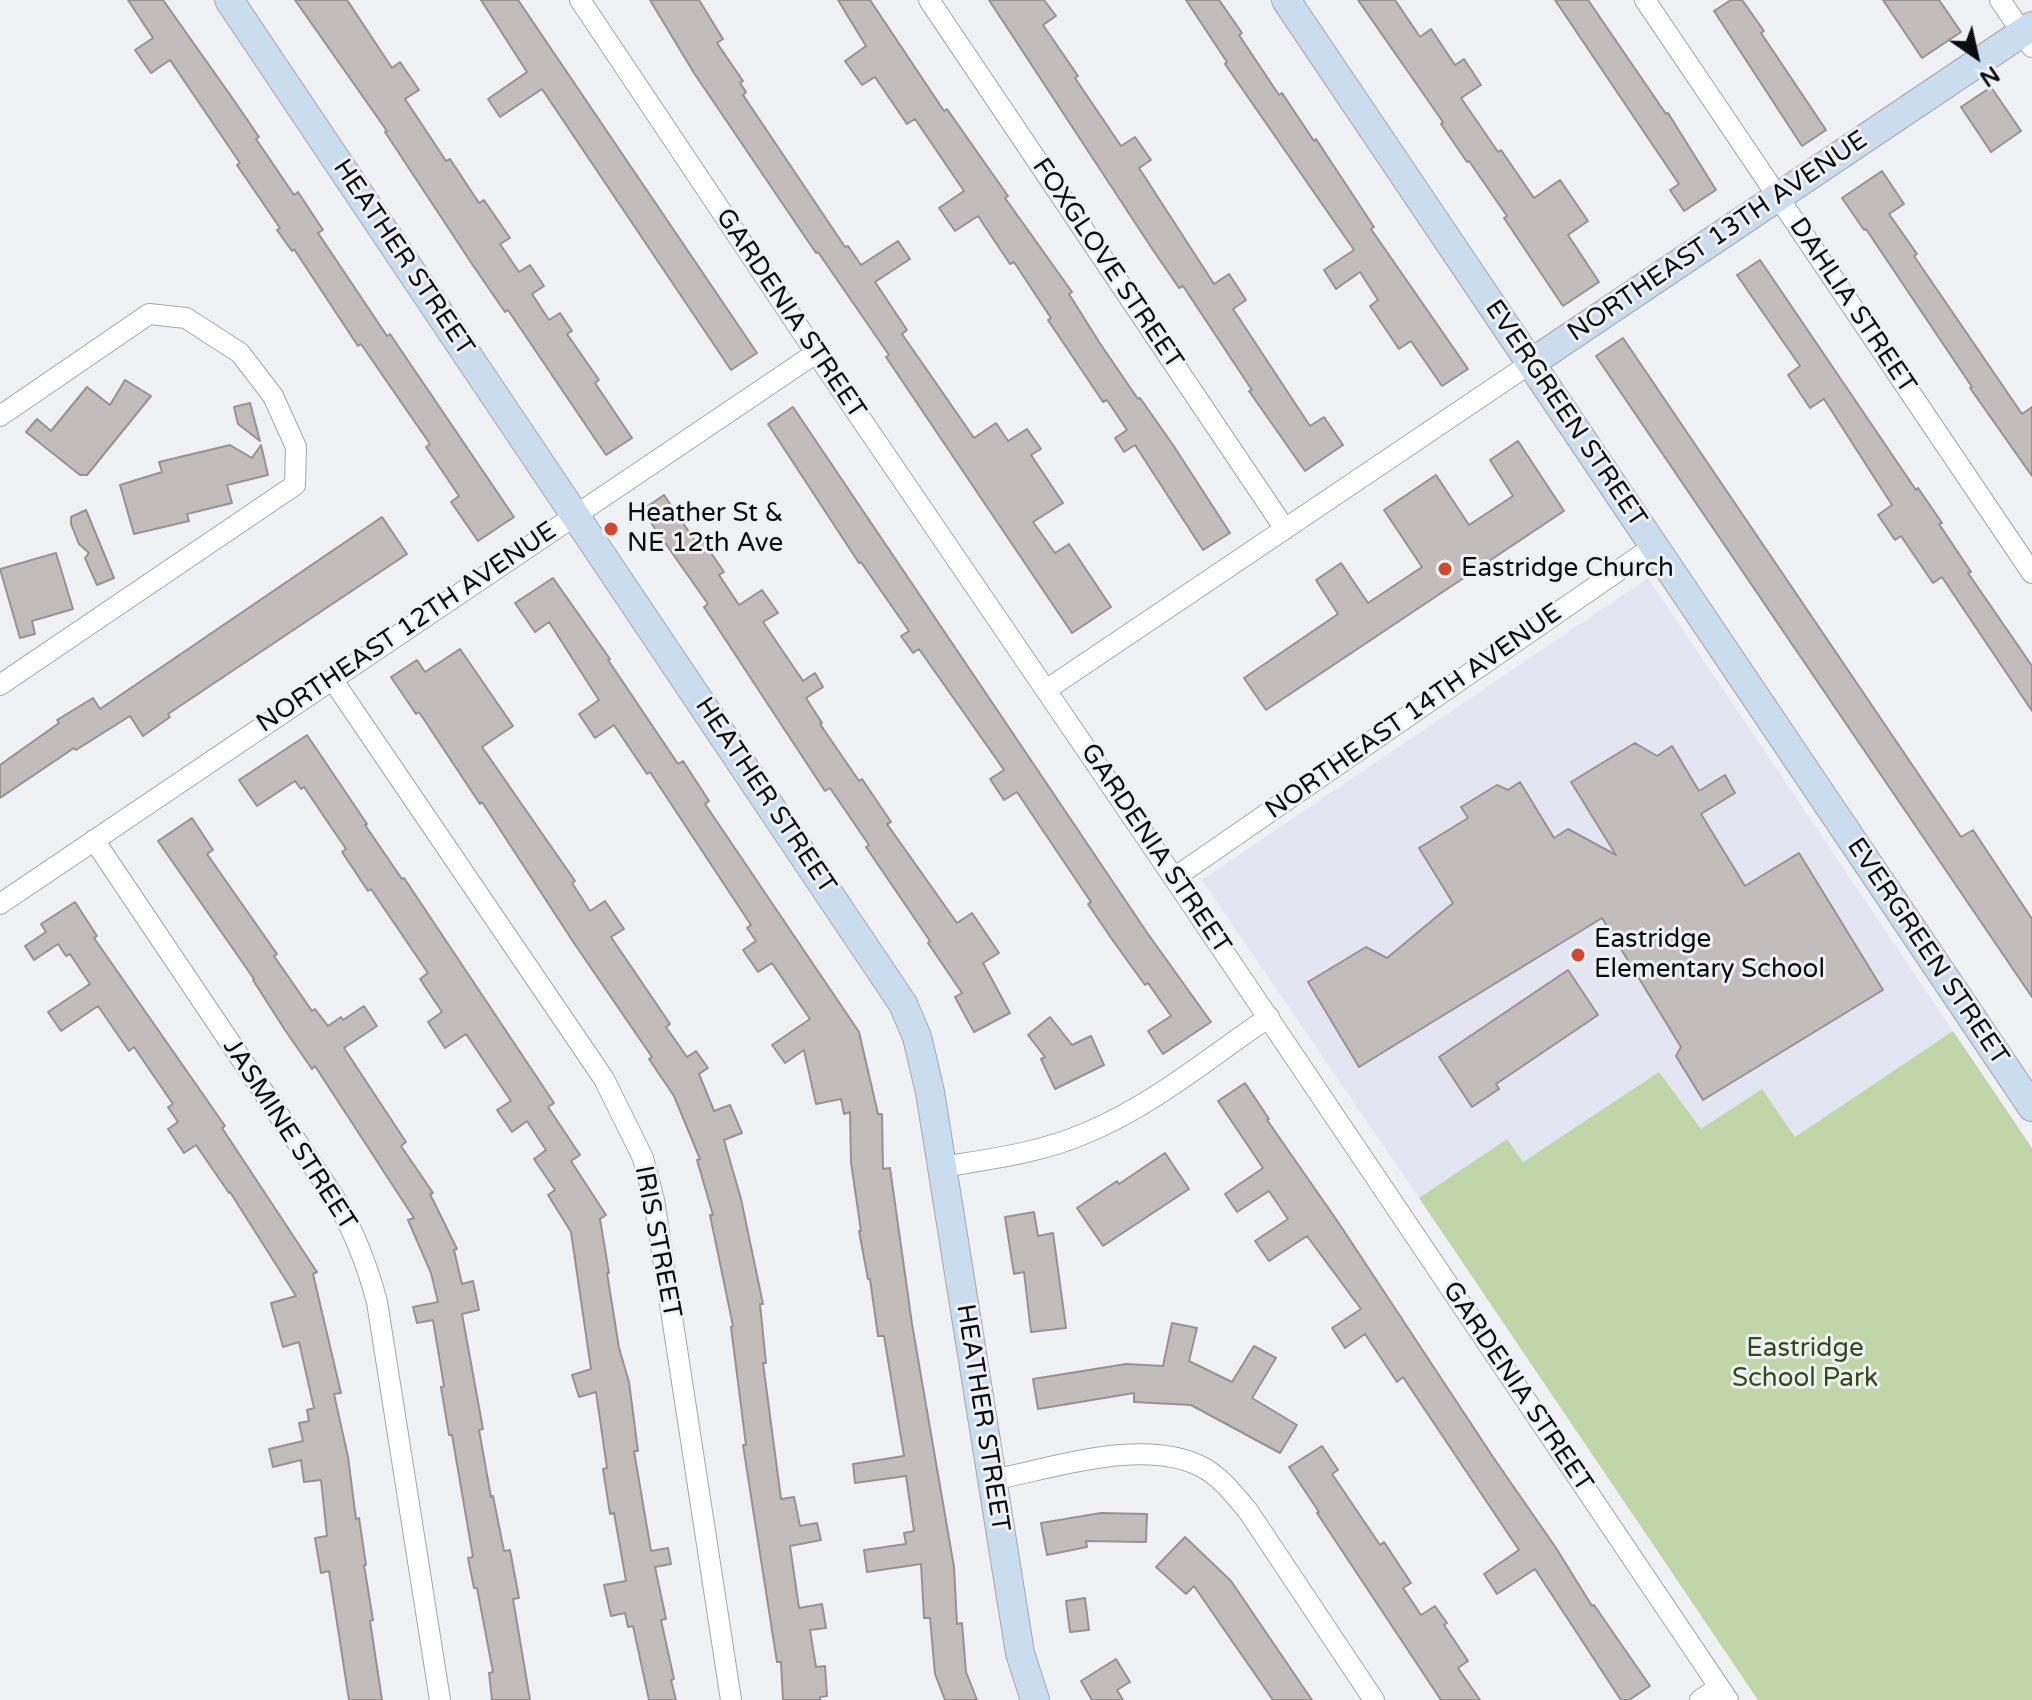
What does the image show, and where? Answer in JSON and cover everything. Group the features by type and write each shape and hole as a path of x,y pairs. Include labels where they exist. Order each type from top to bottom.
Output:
{"street":[{"name":"HEATHER STREET","path":"229,0 903,1004 926,1067 1020,1653 1035,1700"},
{"name":"GARDENIA STREET","path":"580,0 1724,1694"},
{"name":"FOXGLOVE STREET","path":"929,0 1285,529"},
{"name":"EVERGREEN STREET","path":"1286,0 2032,1107"},
{"name":"DAHLIA STREET","path":"1645,0 2032,573"},
{"path":"2000,0 2029,35"},
{"name":"NORTHEAST 13TH AVENUE","path":"1046,690 1779,197 2029,35"},
{"path":"0,416 149,314 186,318 240,353 273,396 296,447 295,485 0,685"},
{"name":"NORTHEAST 12TH AVENUE","path":"0,904 816,353"},
{"name":"NORTHEAST 14TH AVENUE","path":"1174,878 1654,546"},
{"name":"IRIS STREET","path":"332,679 604,1079 643,1158 654,1200 731,1700"},
{"name":"JASMINE STREET","path":"94,840 334,1197 351,1225 366,1260 377,1302 440,1700"},
{"path":"942,1167 1021,1154 1086,1134 1121,1117 1269,1017"},
{"path":"992,1480 1123,1454 1159,1454 1204,1468 1227,1485 1248,1511 1374,1700"},
{"path":"1700,1700 1724,1694"}],"shaded area":[{"name":"Eastridge Elementary School","path":"1648,578 1953,1031 1795,1138 1701,1130 1659,1072 1523,1162 1507,1139 1419,1198 1202,880"}],"green space":[{"name":"Eastridge School Park","path":"1953,1031 2032,1148 2032,1700 1758,1700 1419,1198 1507,1139 1523,1162 1659,1072 1701,1129 1762,1089 1795,1137"}],"building":[{"path":"128,0 163,0 259,137 256,139 294,195 298,192 323,230 318,233 514,517 478,541 451,502 459,496 426,447 430,444 361,344 358,346 294,249 292,251 277,230 280,228 237,165 240,163 170,60 151,73 135,50 153,38"},
{"path":"295,0 347,0 392,68 400,62 419,90 405,99 446,161 450,159 479,203 484,200 510,238 500,244 519,272 530,265 544,286 532,294 549,320 560,313 572,331 567,334 599,380 595,383 632,438 606,455 508,310 505,312 472,264 387,131"},
{"path":"481,0 518,0 757,353 731,370 542,89 500,117 488,99 527,72"},
{"path":"650,0 699,0 723,39 717,43 743,81 740,83 746,92 743,95 845,247 848,246 861,265 898,241 910,259 875,282 907,330 902,334 974,438 996,423 1008,441 1027,429 1041,449 1031,455 1063,503 1033,522 1055,553 1069,544 1111,607 1072,633 886,357 889,355 694,73"},
{"path":"838,0 870,0 944,111 947,109 1008,196 1005,198 1072,292 1069,294 1099,342 1173,445 1230,533 1203,550 1135,445 1124,452 1115,438 1127,430 1107,400 1103,402 1048,320 1051,318 1014,262 1010,264 978,216 955,231 939,208 964,191 915,119 907,124 875,77 862,85 845,61 866,46"},
{"path":"989,0 1044,0 1056,16 1043,25 1078,76 1075,78 1121,146 1135,137 1151,160 1139,168 1214,284 1229,274 1246,300 1233,309 1310,426 1324,417 1343,445 1305,471 1249,391 1252,390 1183,286 1179,288 1151,247"},
{"path":"1186,0 1219,0 1279,95 1282,93 1314,141 1316,139 1374,227 1371,229 1468,369 1442,386 1411,341 1399,349 1370,306 1378,300 1360,272 1336,289 1324,270 1354,250 1225,64 1227,62"},
{"path":"1358,0 1395,0 1420,37 1431,29 1455,65 1464,59 1481,85 1461,98 1534,198 1560,180 1588,221 1568,235 1599,282 1563,306 1504,218 1507,216"},
{"path":"1555,0 1588,0 1668,113 1716,190 1684,211 1670,190 1679,184"},
{"path":"1731,0 1742,0 1826,130 1802,146 1714,11"},
{"path":"1883,0 1939,0 1961,32 1922,58"},
{"path":"1991,87 2021,131 1991,152 1961,107"},
{"path":"1882,171 1904,204 1889,214 1917,254 1914,256 2022,414 2032,407 2032,476 1842,198"},
{"path":"1760,260 1916,490 1918,488 1942,523 1939,524 1971,572 1968,573 2032,666 2032,711 1942,577 1933,583 1901,536 1895,540 1878,515 1892,505 1824,399 1810,408 1788,375 1800,366 1737,275"},
{"path":"1623,338 1961,837 1973,830 2032,919 2032,997 1596,356"},
{"path":"125,380 151,396 87,475 80,475 26,432 37,419 51,431 87,387 110,405"},
{"path":"250,403 260,441 238,424 234,407"},
{"path":"793,407 1148,934 1211,1022 1163,1054 1148,1031 1171,1016 1111,938 1088,904 1091,902 1017,792 1004,800 990,779 1004,770 919,649 913,653 901,636 909,631 859,563 768,424"},
{"path":"1518,441 1564,511 1266,710 1244,678 1338,614 1316,580 1341,563 1368,603 1422,567 1384,510 1436,475 1469,525 1513,496 1490,460"},
{"path":"230,445 252,458 261,445 268,475 227,485 232,503 187,514 189,521 134,534 120,485 162,472 159,462"},
{"path":"664,495 696,542 701,538 724,572 719,575 739,605 762,590 778,613 763,622 803,681 815,673 823,687 806,698 820,724 859,781 862,779 891,822 887,824 957,923 972,913 999,953 983,963 1010,1013 974,1032 955,997 962,993 866,847 869,845 830,788 825,791 704,607 708,604 642,510"},
{"path":"86,510 114,578 97,585 85,558 89,553 79,544 71,524 71,517"},
{"path":"382,517 407,554 168,714 170,717 143,736 130,716 76,750 74,748 0,798 0,765 59,723 57,720 93,698 100,709"},
{"path":"56,553 73,609 32,621 35,634 20,638 0,569"},
{"path":"553,578 678,764 683,761 709,801 705,804 859,1032 878,1114 882,1114 883,1169 890,1168 912,1324 954,1567 957,1624 962,1623 966,1672 977,1700 945,1700 935,1674 930,1618 924,1618 921,1564 867,1572 864,1550 906,1544 904,1533 914,1531 906,1476 855,1483 853,1464 904,1456 884,1336 878,1336 859,1231 851,1162 850,1112 844,1114 841,1099 816,1104 804,1050 785,1063 772,1045 810,1019 772,963 758,972 743,950 756,941 747,928 751,925 650,772 647,774 614,725 595,738 579,714 599,700 549,622 535,632 515,603"},
{"path":"460,649 513,726 482,747 575,881 572,883 590,911 605,901 624,929 611,937 670,1024 666,1027 687,1057 696,1051 708,1068 699,1074 714,1111 730,1105 742,1133 724,1140 741,1199 763,1304 760,1304 766,1363 763,1363 781,1499 794,1497 800,1526 817,1523 821,1540 790,1546 799,1608 822,1604 826,1628 810,1630 816,1667 825,1666 827,1696 820,1697 820,1700 783,1700 781,1662 777,1662 743,1445 746,1445 733,1326 710,1215 713,1215 697,1160 700,1159 674,1096 649,1059 652,1057 482,802 480,804 419,712 416,714 391,677 417,660 425,672"},
{"path":"307,735 554,1103 548,1107 580,1155 571,1161 606,1215 600,1219 607,1273 619,1348 629,1382 638,1451 634,1451 651,1551 668,1548 671,1564 655,1567 666,1619 661,1620 676,1700 649,1700 633,1626 628,1627 625,1613 611,1616 604,1585 626,1581 614,1513 610,1514 596,1392 579,1397 572,1375 591,1369 571,1232 548,1195 555,1190 534,1159 546,1150 527,1121 512,1132 497,1110 511,1101 466,1034 445,1048 428,1022 442,1012 420,979 428,973 342,852 346,849 304,787 301,789 295,781 257,806 239,780"},
{"path":"1635,743 1657,756 1672,746 1699,791 1725,775 1735,793 1701,814 1745,886 1799,853 1883,990 1703,1100 1676,1056 1681,1047 1602,918 1359,1067 1308,982 1366,947 1387,958 1453,903 1419,848 1468,818 1461,807 1497,785 1508,790 1520,782 1554,838 1568,829 1616,855 1571,782"},
{"path":"192,818 213,850 207,854 277,954 274,956 312,1011 315,1009 328,1026 364,1006 377,1026 344,1048 406,1142 401,1146 433,1193 430,1194 457,1249 454,1250 462,1284 473,1281 479,1310 462,1314 483,1429 479,1430 491,1497 504,1551 510,1550 519,1598 513,1599 530,1700 492,1700 489,1673 493,1672 468,1558 473,1557 452,1435 449,1435 433,1320 417,1323 413,1307 438,1302 431,1273 408,1220 414,1218 315,1066 312,1069 158,841"},
{"path":"75,902 97,936 94,938 225,1126 222,1128 317,1272 313,1274 341,1393 334,1394 348,1457 356,1519 359,1518 382,1700 349,1700 329,1571 321,1573 315,1538 327,1536 321,1480 304,1482 301,1460 273,1467 269,1449 303,1441 299,1423 309,1421 307,1410 314,1408 299,1342 283,1347 271,1303 296,1296 196,1145 184,1153 168,1129 178,1122 168,1107 173,1104 134,1047 129,1051 98,1006 61,1031 48,1012 90,984 70,954 66,956 58,944 34,960 25,946 46,932 41,924"},
{"path":"1568,970 1598,1015 1496,1084 1499,1089 1472,1107 1439,1057"},
{"path":"1050,1017 1072,1045 1091,1036 1104,1065 1055,1089 1041,1059 1045,1057 1028,1035"},
{"path":"1245,1083 1592,1606 1650,1686 1629,1700 1621,1700 1535,1569 1497,1594 1484,1574 1519,1550 1403,1377 1397,1382 1365,1334 1345,1348 1332,1328 1361,1309 1307,1236 1269,1261 1255,1241 1288,1219 1269,1191 1237,1212 1225,1194 1263,1168 1218,1101"},
{"path":"1165,1153 1189,1189 1103,1246 1077,1208"},
{"path":"1034,1212 1038,1236 1053,1233 1066,1328 1031,1332 1024,1272 1014,1274 1005,1217"},
{"path":"1172,1323 1197,1328 1189,1361 1232,1382 1254,1346 1276,1358 1252,1398 1297,1425 1280,1453 1191,1405 1134,1402 1134,1393 1038,1409 1033,1379 1126,1364 1163,1366"},
{"path":"1322,1446 1338,1470 1332,1474 1380,1545 1384,1542 1411,1583 1403,1588 1421,1615 1435,1606 1447,1623 1444,1625 1468,1661 1458,1668 1480,1700 1441,1700 1317,1513 1289,1467"},
{"path":"1101,1513 1147,1514 1146,1542 1086,1541 1087,1547 1047,1555 1041,1523"},
{"path":"1185,1537 1231,1581 1312,1700 1273,1700 1194,1586 1186,1594 1156,1567"},
{"path":"1085,1598 1089,1630 1070,1632 1066,1601"},
{"path":"1116,1659 1130,1682 1117,1690 1123,1700 1092,1700 1081,1681"}],"place":[{"name":"Heather St & NE 12th Ave","path":"611,529"},
{"name":"Eastridge Church","path":"1445,569"},
{"name":"Eastridge Elementary School","path":"1578,955"}]}
